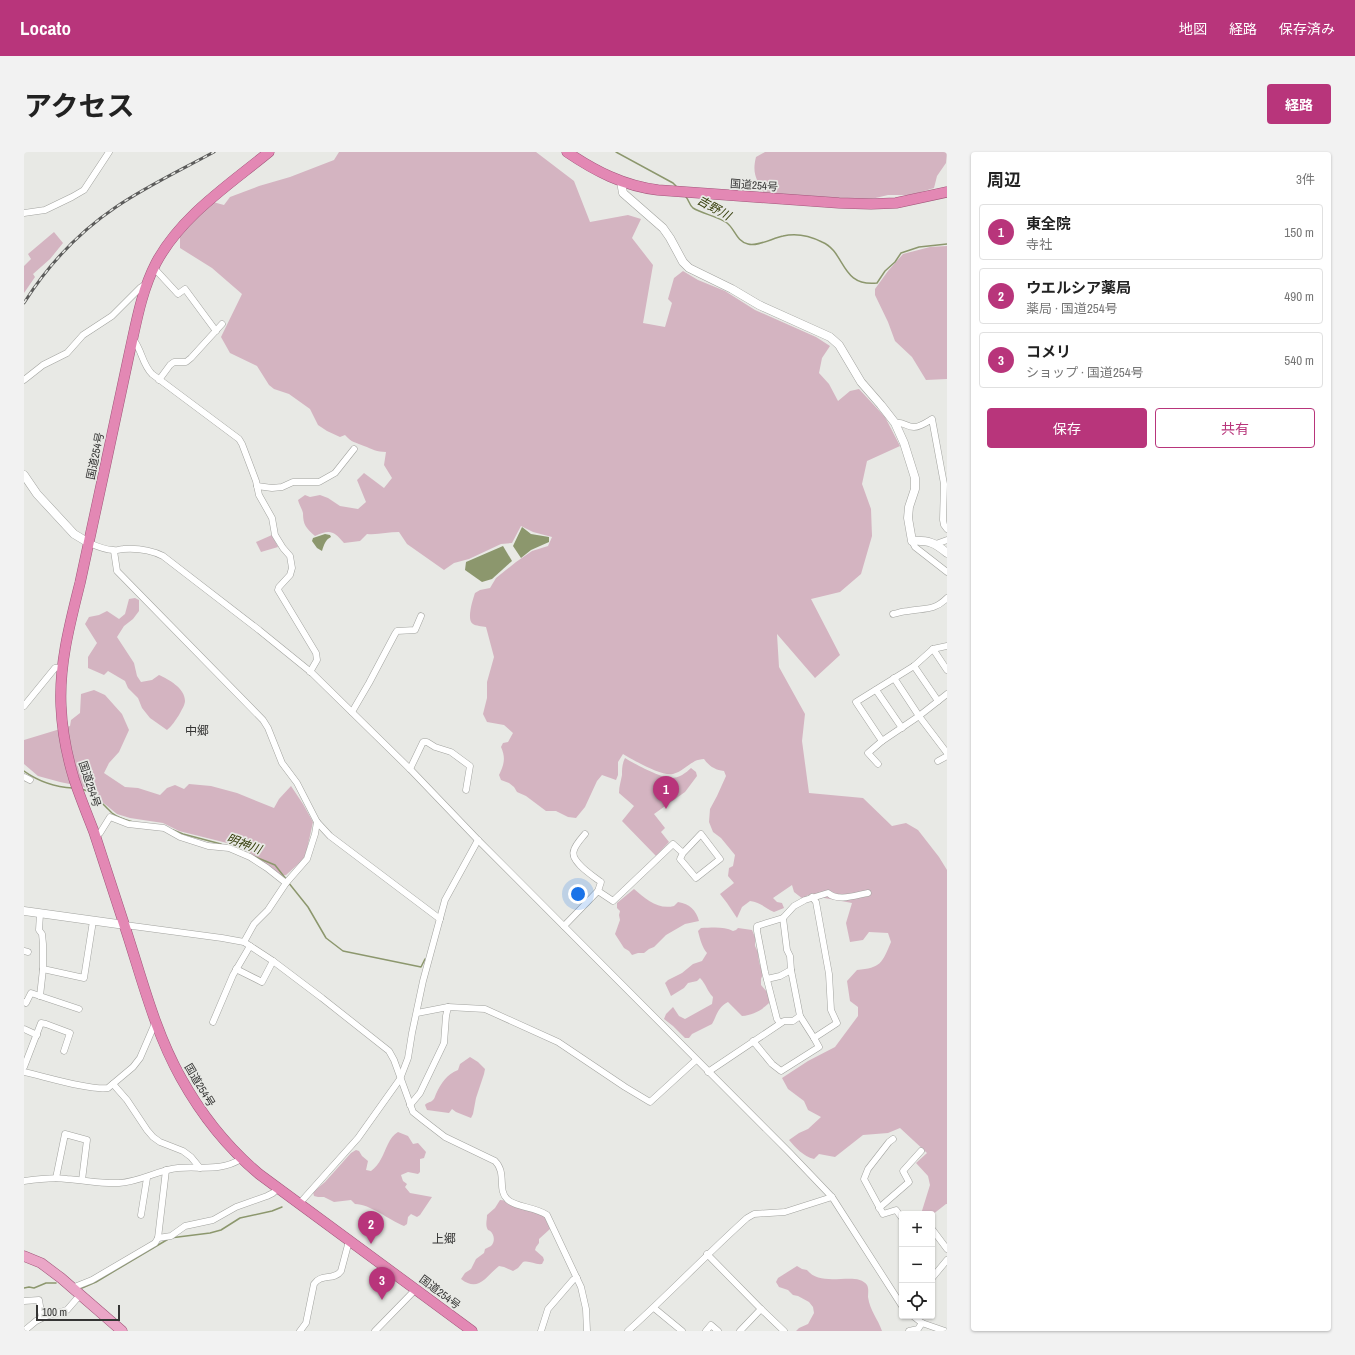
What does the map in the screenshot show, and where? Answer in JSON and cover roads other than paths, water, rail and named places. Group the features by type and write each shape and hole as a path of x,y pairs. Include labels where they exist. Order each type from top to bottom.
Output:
{"highway":[{"name":"国道254号","path":"269,152 190,217 165,248 146,284 66,641 62,667 62,715 75,782 125,925 156,1021 180,1077 207,1120 241,1159 278,1189 472,1331"},
{"name":"国道254号","path":"567,152 587,165 621,182 658,190 871,204 896,203 947,192"}],"main road":[{"path":"24,1256 41,1263 122,1331"}],"street":[{"path":"24,213 44,210 84,190 109,152"},
{"path":"621,182 623,193 663,228 683,262 689,268 732,289 759,306 830,337 839,345 861,382 895,423 904,443 915,478 915,489 909,507 908,518 912,541 915,547 947,572"},
{"path":"154,268 178,294 185,288 216,331"},
{"path":"24,380 43,365 67,353 83,335 112,316 146,284"},
{"path":"159,380 174,362 183,363 191,358 222,324"},
{"path":"133,339 140,348 146,368 159,380 239,439 250,464 259,495 272,518 275,535 290,556 292,568 290,575 278,590 316,653 317,660 310,672"},
{"path":"895,423 900,422 913,427 932,419 944,467 943,520 947,529"},
{"path":"257,486 272,488 282,487 293,482 319,482 335,473 354,449"},
{"path":"24,475 38,494 74,534 96,546 114,550 142,549 163,556 310,672 410,769 478,840 832,1197 899,1302"},
{"path":"912,541 919,540 936,544 947,553"},
{"path":"936,544 947,540"},
{"path":"114,550 117,571 263,720 268,728 282,763 297,783 317,822 330,836 440,919"},
{"path":"893,614 926,610 940,604 947,598"},
{"path":"352,712 397,631 415,630 421,616"},
{"path":"882,741 856,702 914,666 933,649 947,646"},
{"path":"933,649 947,670"},
{"path":"914,666 938,701"},
{"path":"24,706 55,668 62,667"},
{"path":"894,678 919,716 947,753"},
{"path":"876,690 902,728"},
{"path":"878,764 868,753 882,741 919,716 947,694"},
{"path":"410,769 423,742 427,742 435,747 451,752 470,766 466,790"},
{"path":"938,761 947,756"},
{"path":"95,837 100,833 110,817 128,824 164,828 180,837 208,846 229,848 250,857 288,881"},
{"path":"213,1022 247,944 254,924 268,910 288,881 307,859 317,822"},
{"path":"564,926 598,891 600,882 584,869 573,856 573,851 585,834"},
{"path":"701,834 720,860 696,878 680,859 683,853 701,834"},
{"path":"299,1204 354,1142 400,1079 408,1058 423,981 445,900 478,840"},
{"path":"598,891 613,902 673,844 683,853"},
{"path":"780,1023 777,1019 765,972 759,945 757,926 782,918 794,906 812,897 828,893 832,896 846,898 868,893"},
{"path":"812,897 816,902 829,974 831,1010 837,1023 814,1038"},
{"path":"24,911 222,938 247,944 273,961 388,1051 394,1060 413,1112 445,1137 495,1161 502,1170 504,1195 507,1200 538,1210 547,1215 584,1294 587,1331"},
{"path":"40,914 39,930 42,934 43,944 43,969 40,996"},
{"path":"753,1041 772,1064 781,1071 819,1047 800,1016 782,918"},
{"path":"43,969 84,978 93,921"},
{"path":"236,969 262,982 273,961"},
{"path":"767,979 780,976 791,970"},
{"path":"24,1002 26,1003 31,993 79,1009"},
{"path":"417,1013 448,1007 485,1009 548,1036 650,1102 696,1060"},
{"path":"410,1105 420,1093 444,1043 448,1007"},
{"path":"708,1072 780,1023 784,1021 793,1021 800,1016"},
{"path":"24,1072 83,1085 108,1088 133,1067 140,1058 156,1021"},
{"path":"24,1067 41,1023 70,1034 64,1050"},
{"path":"24,1029 36,1035"},
{"path":"113,1084 153,1137 160,1142 183,1151 191,1157 200,1168"},
{"path":"56,1178 65,1134 87,1140 82,1180"},
{"path":"893,1139 868,1169 864,1178 883,1214 896,1210 899,1214"},
{"path":"880,1208 909,1182 903,1171 921,1151"},
{"path":"24,1181 56,1178 118,1184 134,1182 166,1170 178,1168 209,1169 223,1167 234,1164 241,1159"},
{"path":"72,1288 92,1280 155,1243 158,1238 166,1170"},
{"path":"141,1215 147,1178"},
{"path":"158,1238 171,1236 185,1226 213,1220 236,1206 267,1196 278,1189"},
{"path":"628,1331 654,1308 707,1254 747,1218 754,1214 785,1212 832,1197"},
{"path":"935,1234 947,1249"},
{"path":"300,1331 306,1323 314,1284 321,1278 332,1277 342,1271 348,1241"},
{"path":"707,1254 784,1331"},
{"path":"935,1274 947,1260"},
{"path":"541,1331 548,1308 573,1280 577,1278"},
{"path":"375,1331 416,1289"},
{"path":"25,1328 42,1318 66,1310 80,1295"},
{"path":"895,1296 899,1295"},
{"path":"24,1301 39,1300 42,1318"},
{"path":"654,1308 682,1331"},
{"path":"740,1331 761,1309"},
{"path":"916,1319 922,1324 945,1331"},
{"path":"909,1331 918,1329 922,1324"},
{"path":"706,1331 711,1325 718,1331"}],"waterway":[{"name":"吉野川","path":"616,152 676,186"},
{"name":"吉野川","path":"686,197 693,208 727,223 738,238 748,244 752,245 783,236 793,235 813,238 822,242 836,253 845,268 856,280 865,283 877,283 885,271 895,262 901,253 919,247 947,244"},
{"name":"明神川","path":"24,771 47,783 73,788"},
{"name":"明神川","path":"81,789 94,795 112,813 133,822"},
{"name":"明神川","path":"173,830 221,844"},
{"name":"明神川","path":"253,856 275,865 286,879"},
{"name":"明神川","path":"288,882 308,907 326,938 343,951 421,967 425,959"},
{"path":"82,1288 96,1282 170,1238 210,1233 221,1230 240,1218 272,1211 282,1207"},
{"path":"24,1288 34,1288 46,1283 56,1283"}],"railway":[{"path":"24,303 43,275 65,250 89,227 116,207 140,192 214,152"}],"place":[{"name":"東全院","path":"666,809"},
{"name":"ウエルシア薬局","path":"371,1244"},
{"name":"コメリ","path":"382,1300"}],"district":[{"name":"中郷","path":"197,731"},
{"name":"上郷","path":"444,1239"}]}
